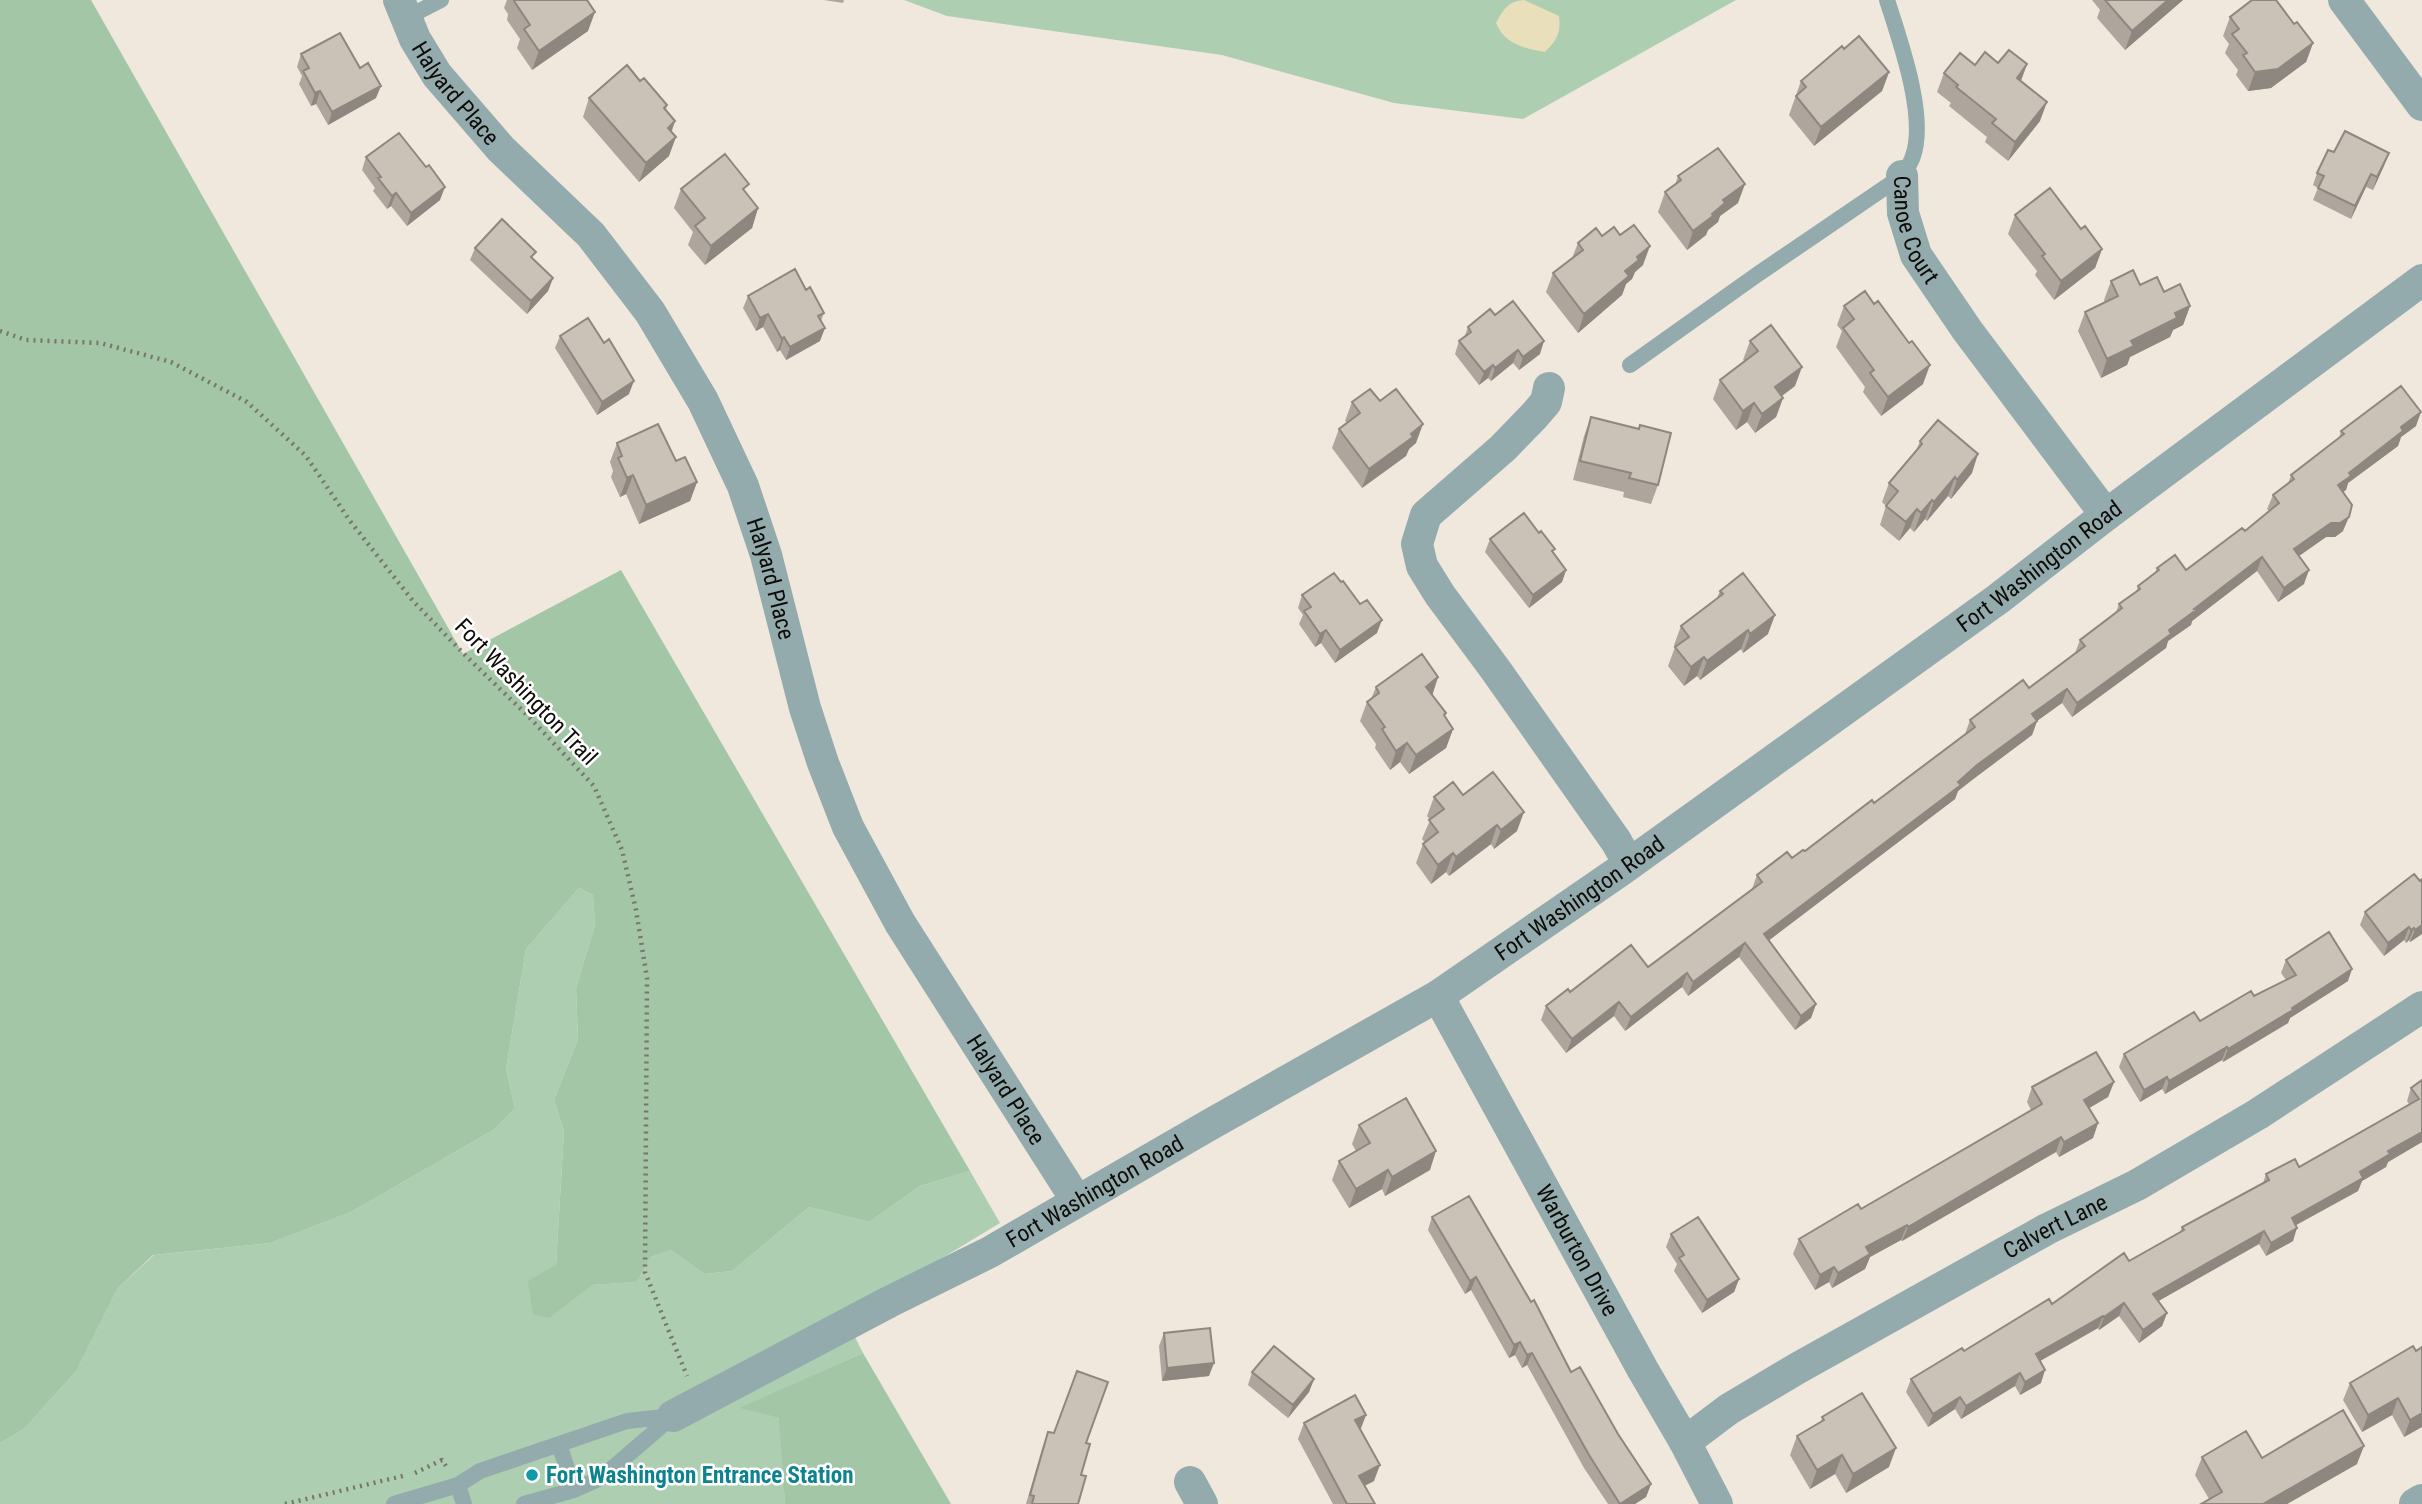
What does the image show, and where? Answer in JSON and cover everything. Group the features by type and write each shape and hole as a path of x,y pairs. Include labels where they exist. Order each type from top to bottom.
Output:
{"street":[{"path":"2344,0 2422,105"},
{"name":"Halyard Place","path":"402,9 415,39 437,75 501,149 591,234 608,256 650,312 703,401 743,486 766,555 805,708 848,827 900,923 1077,1201"},
{"name":"Canoe Court","path":"1902,176 1903,213 1916,255 1967,330 2106,515"},
{"name":"Fort Washington Road","path":"685,1410 889,1301 990,1252 1438,996 1629,864 1998,599 2106,515 2422,280"},
{"path":"1549,388 1546,402 1534,416 1503,448 1426,515 1417,544 1423,566 1440,595 1616,841 1629,864"},
{"name":"Warburton Drive","path":"1438,996 1717,1504"},
{"name":"Calvert Lane","path":"1685,1442 1729,1409 1798,1368 2036,1235 2137,1185 2236,1127 2422,1007"},
{"path":"2415,1504 2422,1500"}],"lane":[{"path":"402,9 441,0"},
{"path":"1888,0 1905,56 1918,125 1913,156 1902,176"},
{"name":"Canoe Court","path":"1630,365 1902,176"},
{"name":"Fort Washington Road","path":"394,1504 458,1485 480,1471 627,1421 685,1410"},
{"name":"Fort Washington Road","path":"524,1504 574,1490 601,1478 685,1410"},
{"path":"559,1444 574,1490"},
{"path":"458,1485 464,1504"}],"path":[{"name":"Fort Washington Trail","path":"0,331 26,340 100,343 171,362 247,402 306,456 351,522 413,601 594,786 622,850 636,909 647,978 645,1272 685,1410"},
{"path":"285,1504 412,1474 442,1461 458,1485"}],"green space":[{"path":"0,0 91,0 463,654 621,570 970,1171 920,1186 869,1222 809,1207 732,1271 704,1274 671,1250 651,1257 636,1282 592,1285 550,1318 533,1315 528,1281 556,1265 564,1131 554,1100 578,1039 576,988 595,925 593,895 579,888 526,949 506,1069 515,1108 495,1129 351,1212 270,1243 153,1255 118,1288 77,1370 24,1429 0,1443"},
{"path":"904,0 1736,0 1523,119 1394,103 1222,55 947,16"},
{"path":"579,888 593,895 595,925 576,988 578,1039 554,1100 564,1131 550,1318 591,1285 635,1282 651,1257 671,1250 704,1274 732,1271 809,1207 869,1222 920,1186 970,1171 1000,1223 845,1317 863,1353 740,1408 780,1418 785,1504 0,1504 0,1443 24,1429 77,1370 118,1288 154,1255 270,1243 351,1212 495,1129 515,1108 506,1069 526,949"},
{"path":"863,1353 951,1504 785,1504 779,1418 739,1408"}],"sand":[{"path":"1524,0 1559,16 1557,36 1545,52 1509,40 1496,23 1507,7"}],"building":[{"path":"514,0 587,0 595,12 539,51 524,29 530,25"},
{"path":"2105,0 2168,0 2132,31"},
{"path":"2252,0 2276,0 2313,43 2278,69 2255,72 2243,55 2247,53 2232,34 2239,29 2230,17"},
{"path":"340,33 360,68 368,63 381,86 332,112 320,91 315,93 303,71 309,68 301,54"},
{"path":"1859,36 1889,72 1821,127 1796,96 1806,87 1801,81 1842,46 1844,49"},
{"path":"2009,50 2027,64 2017,78 2047,102 2015,142 1992,123 1996,119 1956,87 1958,85 1944,73 1960,53 1975,65 1985,52 1998,63"},
{"path":"627,65 640,81 644,78 667,105 664,108 675,121 668,128 676,137 646,163 589,98"},
{"path":"2345,131 2389,153 2377,177 2371,174 2355,206 2318,188 2324,176 2317,173 2328,150 2334,152"},
{"path":"399,133 445,187 411,213 396,193 392,196 366,157"},
{"path":"1718,148 1745,184 1723,200 1725,203 1713,216 1693,231 1665,192 1681,180 1678,176"},
{"path":"725,154 749,184 743,189 758,208 711,246 695,226 705,218 681,189"},
{"path":"2050,188 2081,229 2085,226 2102,249 2061,281 2042,256 2045,254 2015,215"},
{"path":"502,219 536,252 531,257 553,278 531,301 475,248"},
{"path":"1634,225 1650,246 1637,257 1639,260 1625,271 1629,276 1584,314 1553,273 1583,250 1578,243 1596,228 1602,236 1614,227 1620,235"},
{"path":"795,269 806,290 810,287 824,313 818,316 825,328 790,347 784,337 782,339 768,314 760,318 748,296"},
{"path":"2133,270 2140,285 2157,277 2164,292 2180,284 2190,306 2175,313 2177,318 2131,341 2134,346 2107,359 2085,312 2118,296 2111,281"},
{"path":"1865,291 1874,304 1878,301 1909,343 1912,341 1930,365 1888,397 1870,373 1874,370 1843,328 1854,319 1844,306"},
{"path":"1513,301 1544,341 1523,357 1518,350 1495,368 1493,365 1484,372 1459,341 1471,332 1468,327 1490,309 1495,315"},
{"path":"588,318 604,343 609,339 634,381 602,402 560,336"},
{"path":"1771,325 1802,367 1775,387 1783,398 1762,414 1754,403 1743,411 1720,380 1758,351 1750,341"},
{"path":"2401,386 2421,412 2401,427 2403,431 2349,473 2351,476 2338,485 2352,505 2349,517 2340,523 2331,523 2294,549 2309,570 2284,588 2262,557 2169,630 2171,634 2077,703 2067,689 2032,714 2037,721 1977,765 1958,782 1961,785 1764,934 1816,1004 1801,1016 1745,943 1693,982 1687,973 1631,1017 1619,1002 1572,1039 1546,1006 1568,989 1570,992 1631,945 1648,967 1762,882 1757,875 1787,852 1792,858 1805,851 1975,727 1970,720 2023,680 2029,688 2085,646 2080,640 2122,608 2119,604 2140,589 2138,586 2159,570 2157,568 2175,555 2186,570 2242,528 2245,531 2279,503 2273,495 2294,479 2291,475 2344,434 2341,431"},
{"path":"1370,389 1380,401 1396,389 1423,424 1411,434 1413,437 1369,469 1339,429 1360,413 1352,402"},
{"path":"1591,417 1639,429 1640,425 1671,433 1658,485 1629,478 1631,473 1580,461"},
{"path":"1938,420 1978,454 1934,502 1932,500 1921,513 1917,509 1906,522 1886,506 1898,491 1889,483 1922,444 1920,441"},
{"path":"658,424 676,461 685,457 697,482 646,505 633,475 627,478 618,458 622,456 617,443"},
{"path":"1524,513 1555,549 1552,551 1566,570 1533,595 1490,539"},
{"path":"1334,573 1360,604 1367,600 1382,620 1340,650 1326,630 1320,634 1304,611 1311,607 1302,595"},
{"path":"1743,573 1775,615 1750,634 1748,630 1707,661 1704,657 1691,667 1675,647 1689,637 1681,626 1723,594 1720,591"},
{"path":"1422,654 1438,677 1426,687 1446,713 1444,715 1453,729 1416,755 1407,743 1396,751 1382,729 1385,727 1367,702 1379,693 1376,687"},
{"path":"1493,772 1524,812 1501,830 1497,825 1456,857 1453,853 1438,865 1423,844 1438,832 1429,820 1444,809 1434,797 1453,782 1463,795"},
{"path":"2414,874 2420,881 2422,879 2422,925 2415,930 2409,927 2388,943 2365,912"},
{"path":"2329,932 2352,969 2292,1008 2293,1010 2228,1049 2227,1047 2169,1081 2167,1077 2144,1090 2124,1054 2194,1012 2200,1021 2251,991 2254,996 2296,975 2286,960"},
{"path":"2096,1052 2114,1082 2084,1100 2098,1123 2064,1142 2061,1137 1908,1227 1907,1225 1866,1247 1870,1254 1838,1273 1834,1267 1820,1275 1799,1239 1858,1204 1861,1209 2042,1104 2032,1087"},
{"path":"2422,1080 2422,1132 2388,1151 2390,1154 2360,1172 2363,1178 2292,1218 2297,1228 2271,1243 2264,1231 2153,1294 2167,1313 2143,1330 2124,1303 2036,1354 2045,1370 2025,1382 2020,1373 1966,1406 1960,1397 1933,1414 1911,1379 1962,1348 1964,1351 2049,1299 2052,1304 2124,1253 2129,1261 2184,1230 2182,1227 2269,1180 2266,1174 2295,1159 2299,1167 2419,1099 2411,1088"},
{"path":"1406,1098 1436,1151 1392,1177 1388,1170 1356,1189 1339,1161 1370,1143 1359,1125"},
{"path":"1469,1196 1531,1302 1534,1300 1571,1372 1580,1367 1618,1434 1651,1484 1620,1504 1589,1455 1532,1353 1527,1355 1520,1342 1514,1345 1476,1277 1470,1281 1432,1217"},
{"path":"1698,1217 1739,1279 1707,1300 1679,1258 1684,1255 1671,1234"},
{"path":"1210,1328 1214,1363 1167,1368 1164,1333"},
{"path":"1274,1346 1314,1379 1293,1405 1252,1372"},
{"path":"2413,1346 2416,1351 2422,1347 2422,1413 2410,1420 2398,1398 2368,1415 2350,1383"},
{"path":"1077,1371 1108,1382 1086,1443 1090,1444 1081,1475 1086,1476 1078,1504 1032,1504 1034,1496 1030,1495 1048,1432 1054,1433"},
{"path":"1862,1393 1896,1448 1853,1474 1842,1455 1817,1470 1797,1436"},
{"path":"1355,1395 1366,1415 1355,1420 1380,1465 1359,1476 1375,1504 1347,1504 1304,1423"},
{"path":"2343,1410 2364,1446 2263,1504 2201,1504 2222,1492 2202,1457 2246,1431 2262,1458"}],"place":[{"name":"Fort Washington Entrance Station","path":"532,1475"}]}
